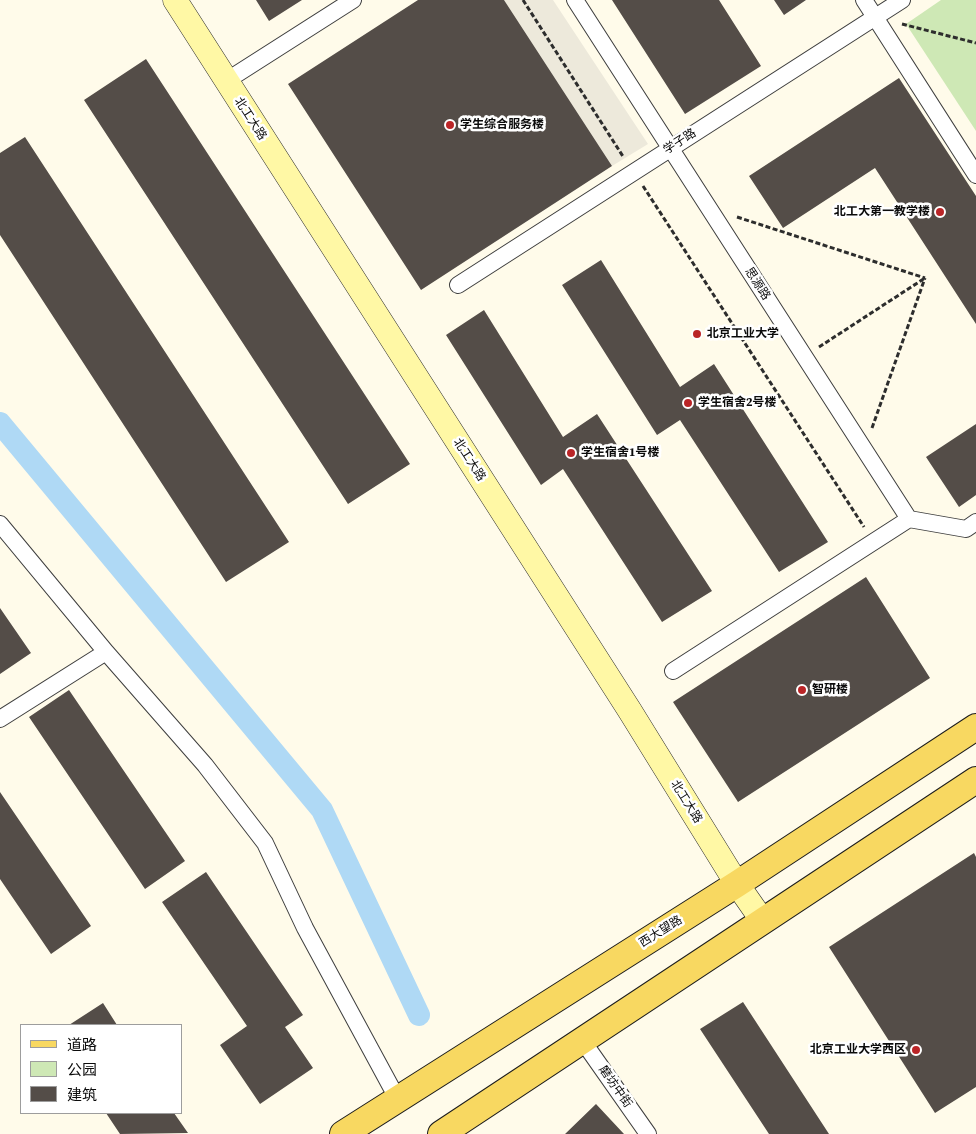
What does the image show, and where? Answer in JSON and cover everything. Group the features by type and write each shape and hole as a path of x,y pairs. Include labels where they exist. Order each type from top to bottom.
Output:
{"main road":[{"name":"西大望路","path":"343,1134 737,884 976,727"},
{"path":"441,1134 976,780"}],"street":[{"name":"北工大路","path":"175,0 630,711 737,884 762,920"},
{"path":"226,81 352,0"},
{"name":"思源路","path":"575,0 909,520"},
{"path":"864,0 976,175"},
{"name":"学子路","path":"458,285 902,0"},
{"path":"673,671 909,520 971,525"},
{"path":"0,524 106,652 205,765 265,843 304,928 397,1098"},
{"path":"0,719 106,652"},
{"name":"磨坊中街","path":"582,1040 648,1134"}],"path":[{"path":"523,0 874,542"},
{"path":"875,17 976,43"},
{"path":"708,208 925,278"},
{"path":"804,356 925,278"},
{"path":"864,450 925,278"}],"green space":[{"path":"941,0 976,0 976,131 906,24"}],"shaded area":[{"path":"504,0 553,0 648,144 612,166"}],"building":[{"path":"256,0 302,0 269,21"},
{"name":"学生综合服务楼","path":"418,0 504,0 612,166 421,290 288,84"},
{"path":"612,0 719,0 761,66 685,114"},
{"path":"774,0 806,0 784,15"},
{"path":"146,59 410,464 348,504 84,100"},
{"name":"北工大第一教学楼","path":"899,78 976,196 976,324 875,168 783,228 749,176"},
{"path":"25,137 289,542 226,582 0,235 0,153"},
{"name":"学生宿舍2号楼","path":"601,260 680,387 714,364 828,542 779,572 680,420 657,435 562,285"},
{"name":"学生宿舍1号楼","path":"484,310 563,437 597,414 712,591 662,622 563,469 541,485 446,335"},
{"path":"976,424 976,495 959,507 926,457"},
{"name":"智研楼","path":"866,577 930,678 738,802 673,702"},
{"path":"0,608 31,653 0,674"},
{"path":"69,690 185,861 145,889 29,717"},
{"path":"0,792 91,926 51,954 0,879"},
{"name":"北京工业大学西区","path":"974,853 976,857 976,1087 935,1113 829,947"},
{"path":"206,872 303,1015 285,1027 313,1068 260,1104 220,1045 247,1026 162,902"},
{"path":"743,1002 829,1134 769,1134 700,1029"},
{"path":"103,1003 116,1024 71,1024"},
{"path":"596,1104 624,1134 565,1134"},
{"path":"107,1114 175,1114 188,1133 120,1134"}],"waterway":[{"path":"0,423 322,810 419,1015"}],"place":[{"name":"学生综合服务楼","path":"450,125"},
{"name":"北工大第一教学楼","path":"940,212"},
{"name":"北京工业大学","path":"697,334"},
{"name":"学生宿舍2号楼","path":"688,403"},
{"name":"学生宿舍1号楼","path":"571,453"},
{"name":"智研楼","path":"802,690"},
{"name":"北京工业大学西区","path":"916,1050"}]}
